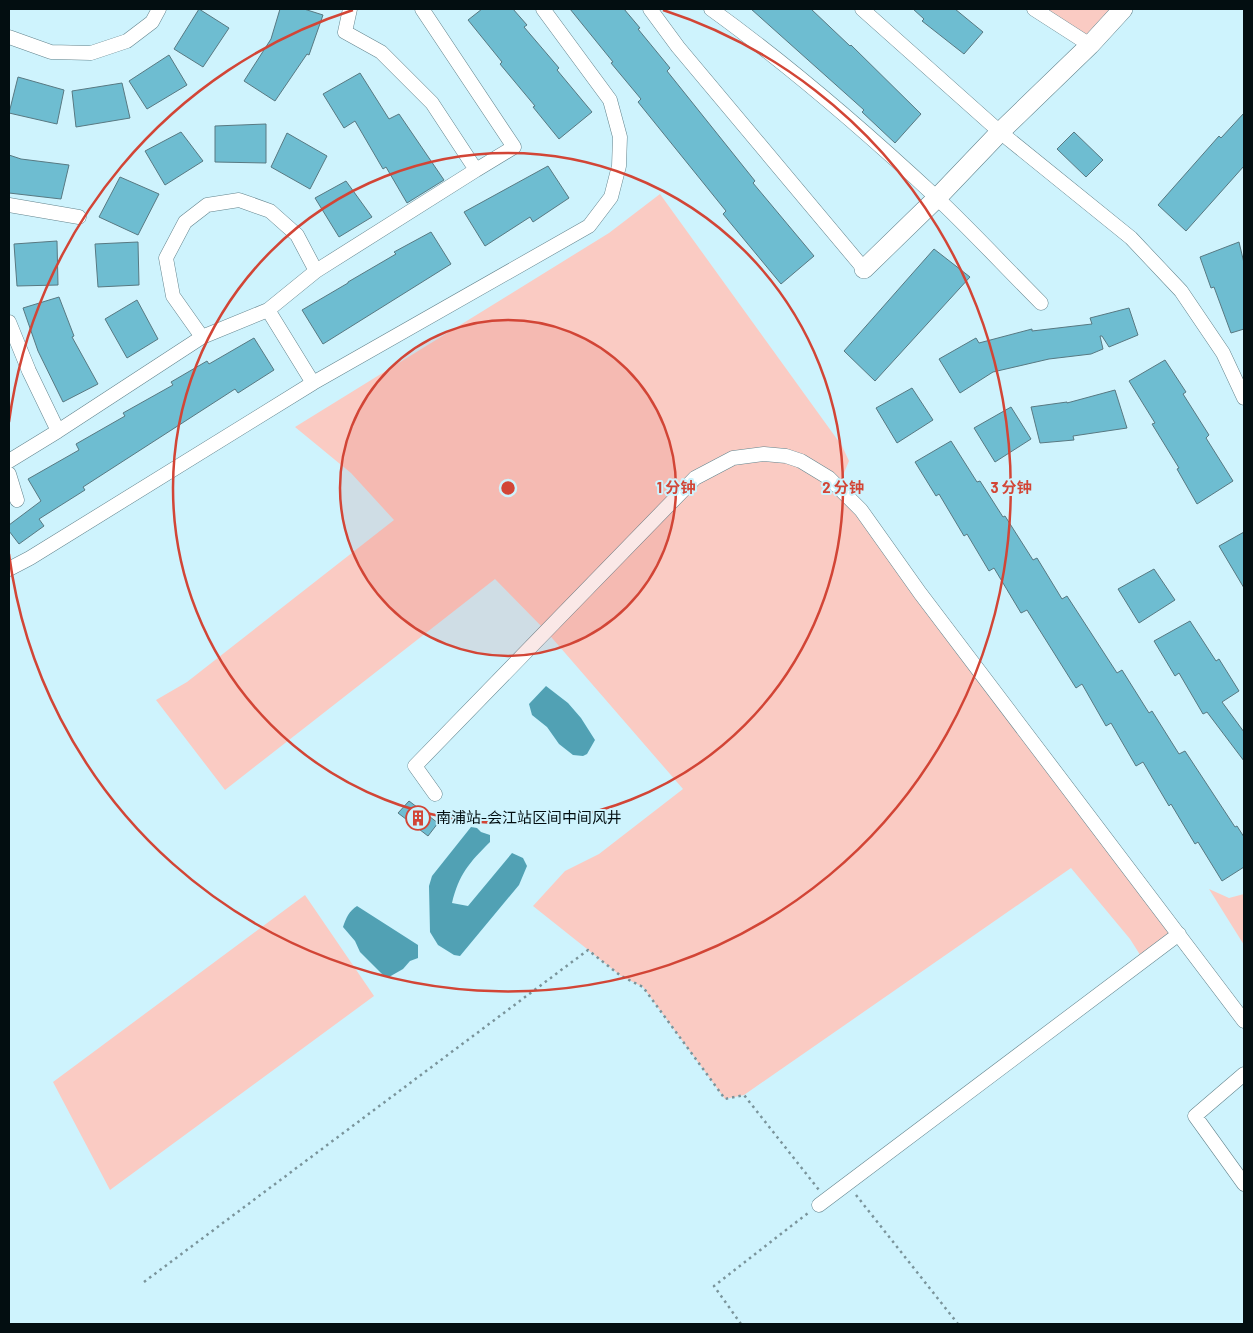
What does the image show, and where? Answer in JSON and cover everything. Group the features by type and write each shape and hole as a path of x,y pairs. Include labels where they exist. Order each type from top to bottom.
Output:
{"street":[{"path":"9,37 51,52 91,53 127,41 152,22 159,9"},
{"path":"350,9 345,32 381,52 432,103 476,170"},
{"path":"9,461 202,336 268,310 316,271 514,147 422,9"},
{"path":"9,569 30,558 313,383 589,226 611,197 619,166 620,137 610,100 543,9"},
{"path":"650,9 678,47 864,269 937,198 1000,132 1090,45 1123,9"},
{"path":"711,9 757,42 937,198 1041,303"},
{"path":"862,9 1000,132 1131,238 1181,291 1223,354 1244,398"},
{"path":"1034,9 1090,45"},
{"path":"202,336 173,296 166,258 185,222 207,205 240,200 270,211 297,235 316,271"},
{"path":"9,205 79,217"},
{"path":"268,310 313,383"},
{"path":"9,322 29,372 58,431"},
{"path":"435,794 415,766 695,478 733,458 764,454 786,456 801,461 829,478 862,510 920,593 1244,1021"},
{"path":"9,474 17,500"},
{"path":"823,1202 1179,934"},
{"path":"1244,1074 1194,1116 1244,1184"}],"path":[{"path":"144,1282 588,950 621,976 643,987 725,1099 744,1096 823,1202 714,1286 741,1324"},
{"path":"847,1184 958,1324"}],"shaded area":[{"path":"1034,9 1123,9 1090,45"},
{"path":"660,194 842,446 849,461 838,487 1179,934 1144,961 1130,939 1071,868 744,1095 725,1099 643,987 621,976 533,906 565,871 599,854 683,789 546,631 495,579 225,790 156,700 187,682 394,520 351,473 295,427 609,233"},
{"path":"1209,889 1229,898 1244,894 1244,945"},
{"path":"305,895 374,996 110,1190 53,1082"}],"water":[{"path":"546,686 568,703 581,718 595,740 587,754 583,756 573,755 559,744 547,727 532,715 529,704"},
{"path":"471,827 490,835 490,842 466,869 458,884 452,903 468,906 512,853 523,858 527,866 519,885 460,956 454,955 438,945 430,932 429,886 432,876"},
{"path":"357,906 418,945 418,958 410,961 403,969 389,977 384,976 360,952 355,941 343,927 348,915"}],"building":[{"path":"199,9 229,28 203,67 174,49"},
{"path":"280,9 304,9 323,15 309,55 307,54 275,101 244,81 271,39"},
{"path":"482,9 513,9 527,25 524,27 559,68 557,70 592,112 559,139 468,20"},
{"path":"570,9 624,9 670,68 667,71 755,181 753,183 814,256 781,284 723,214 726,211 638,102 641,99"},
{"path":"751,9 811,9 851,45 921,114 895,143 862,112 864,110"},
{"path":"913,9 955,9 983,32 964,54 922,21 924,19"},
{"path":"169,55 187,85 147,109 129,81"},
{"path":"360,73 389,119 399,114 444,180 407,203 386,167 383,169 355,121 344,128 323,94"},
{"path":"18,77 64,90 57,124 9,113"},
{"path":"122,83 130,118 76,127 72,91"},
{"path":"1244,113 1244,166 1186,231 1158,205 1219,136 1221,138"},
{"path":"266,124 266,163 215,162 215,126"},
{"path":"181,132 203,161 165,185 145,151"},
{"path":"1074,132 1103,160 1086,177 1057,149"},
{"path":"287,133 327,156 310,189 271,167"},
{"path":"9,155 21,159 69,165 61,199 9,193"},
{"path":"548,166 569,198 533,222 530,217 485,246 464,212"},
{"path":"120,177 159,194 138,235 99,217"},
{"path":"346,181 372,217 339,237 315,198"},
{"path":"431,232 451,264 323,344 302,310 396,254 394,252"},
{"path":"57,241 58,285 17,286 14,244"},
{"path":"138,242 139,285 98,287 95,244"},
{"path":"1239,242 1244,263 1244,329 1231,333 1214,287 1211,288 1200,257"},
{"path":"934,249 970,277 875,381 844,351"},
{"path":"59,297 74,336 72,337 98,384 63,402 38,351 23,308"},
{"path":"137,300 158,339 127,358 105,319"},
{"path":"1129,308 1138,335 1109,347 1102,336 1100,336 1103,349 1091,354 1049,359 993,372 960,393 939,359 976,338 979,343 1032,329 1032,331 1092,324 1090,318"},
{"path":"254,338 274,370 238,393 235,389 83,487 85,490 39,519 44,526 19,544 9,531 9,525 41,501 28,479 79,450 76,444 125,416 123,413 173,385 171,382 207,361 209,364"},
{"path":"1165,360 1186,392 1183,394 1209,435 1206,438 1233,481 1197,504 1177,469 1179,468 1152,424 1155,423 1129,381"},
{"path":"912,388 933,420 897,443 876,408"},
{"path":"1115,390 1127,428 1073,436 1074,440 1040,443 1031,407 1067,403"},
{"path":"1011,407 1031,439 995,462 974,428"},
{"path":"951,441 977,482 980,481 1003,517 1005,516 1033,560 1037,558 1062,599 1067,596 1117,673 1122,670 1149,713 1152,711 1179,754 1185,751 1235,827 1237,826 1244,837 1244,867 1222,881 1198,842 1195,844 1171,804 1169,806 1143,762 1136,766 1111,723 1106,726 1082,684 1076,688 1027,610 1021,613 994,568 989,571 967,534 964,536 939,494 936,496 915,462"},
{"path":"1244,532 1244,588 1219,546"},
{"path":"1154,569 1175,600 1139,623 1118,589"},
{"path":"1190,621 1216,661 1219,659 1239,691 1222,702 1244,732 1244,761 1207,712 1203,714 1179,673 1175,676 1154,641"},
{"name":"南浦站-会江站区间中间风井","path":"409,801 438,823 428,836 398,813"}],"place":[{"name":"南浦站-会江站区间中间风井","path":"418,818"}]}
